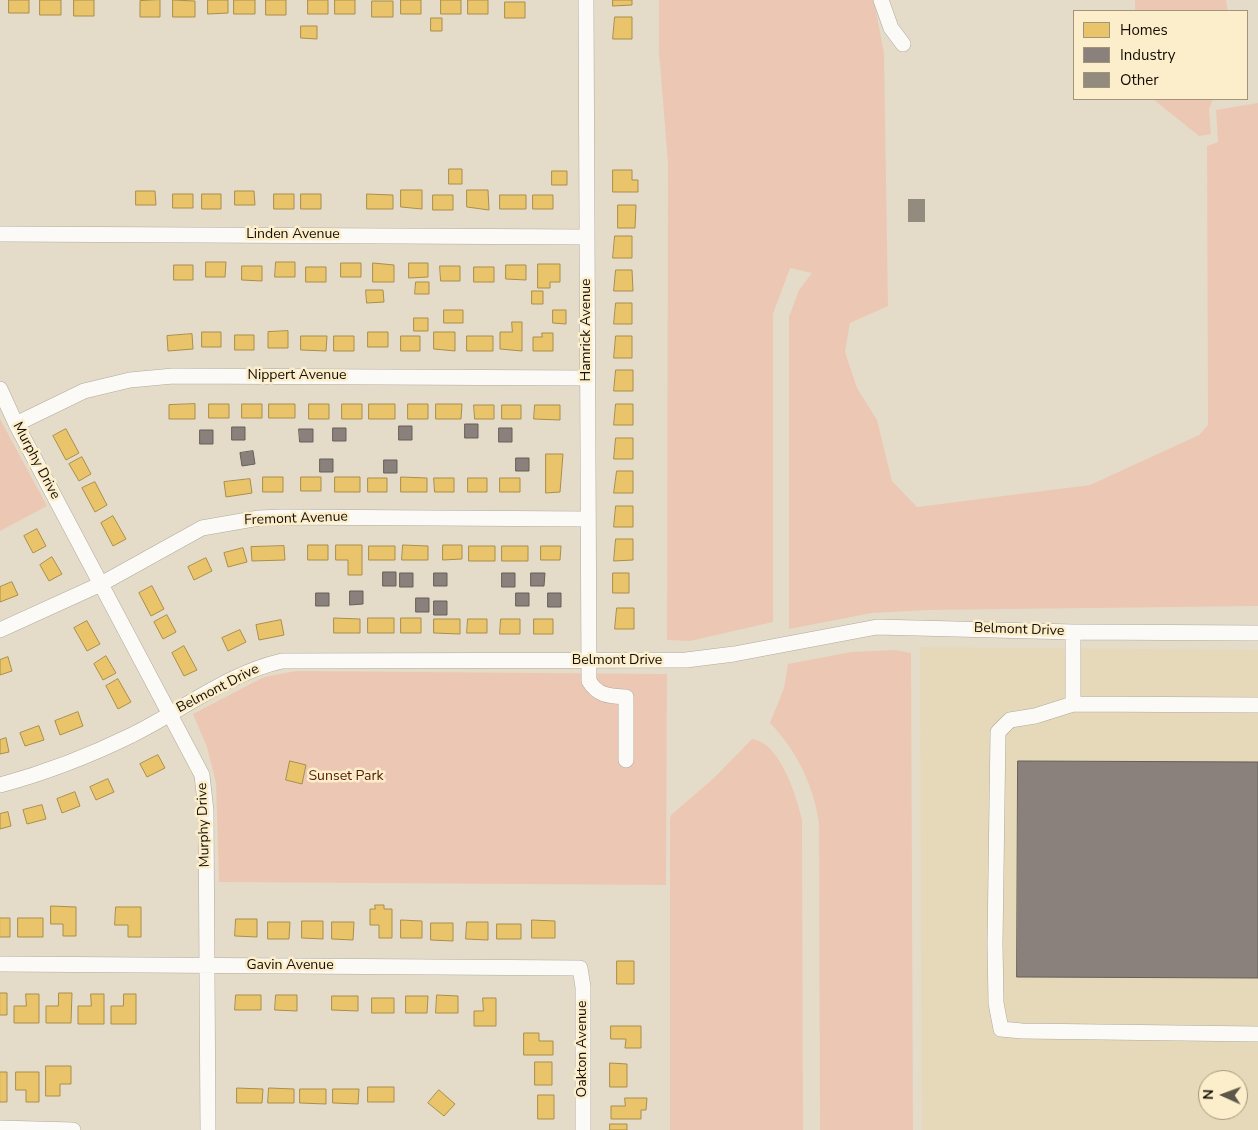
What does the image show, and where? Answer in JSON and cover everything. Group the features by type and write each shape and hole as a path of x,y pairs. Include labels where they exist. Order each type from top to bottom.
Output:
{"street":[{"name":"Hamrick Avenue","path":"586,0 589,681 595,691 606,696 626,697 626,760"},
{"path":"881,0 892,28 903,44"},
{"name":"Linden Avenue","path":"0,234 587,237"},
{"name":"Nippert Avenue","path":"16,424 84,391 130,380 173,376 587,378"},
{"name":"Murphy Drive","path":"0,389 16,424 100,584 171,712 202,775 206,811 208,1130"},
{"name":"Fremont Avenue","path":"0,630 100,584 202,528 259,518 587,519"},
{"name":"Belmont Drive","path":"0,785 43,774 132,735 249,671 282,661 686,660 711,658 877,627 1258,634"},
{"path":"1073,632 1073,704"},
{"path":"1258,705 1073,704 1035,716 1010,720 998,732 995,943 996,1003 1001,1029 1022,1031 1258,1034"},
{"name":"Gavin Avenue","path":"0,964 580,968"},
{"name":"Oakton Avenue","path":"580,968 583,986 583,1130"},
{"path":"0,1128 73,1130"}],"shaded area":[{"path":"920,647 1258,650 1258,1130 922,1130"}],"green space":[{"path":"659,0 874,0 884,53 888,306 850,323 845,352 857,388 877,420 892,481 917,507 1090,485 1199,435 1208,425 1207,146 1218,142 1216,110 1258,103 1258,606 929,610 872,613 789,629 789,317 799,290 812,273 790,268 773,314 773,622 690,641 667,640 668,163 659,52"},
{"path":"1135,0 1226,0 1228,10 1135,10"},
{"path":"1154,100 1213,100 1209,109 1211,134 1199,136"},
{"path":"0,419 47,506 0,531"},
{"path":"896,650 911,653 913,1130 820,1130 819,824 813,796 803,770 788,745 770,723 784,688 788,664 851,652"},
{"name":"Sunset Park","path":"296,671 667,674 666,885 219,882 216,783 207,747 193,714 264,677"},
{"path":"752,739 762,742 779,760 796,798 802,820 803,1130 670,1130 671,815 714,778"}],"building: Homes":[{"path":"9,0 29,0 29,13 9,13"},
{"path":"40,0 61,0 61,15 40,15"},
{"path":"74,0 94,0 94,16 74,16"},
{"path":"160,0 160,17 140,17 140,1"},
{"path":"173,0 195,1 195,17 173,17"},
{"path":"208,0 228,0 228,13 208,14"},
{"path":"234,0 255,0 255,14 234,14"},
{"path":"266,0 286,0 286,15 266,15"},
{"path":"308,0 328,0 328,14 308,14"},
{"path":"335,0 355,0 355,14 335,14"},
{"path":"401,0 421,0 421,14 401,14"},
{"path":"441,0 461,0 461,14 441,14"},
{"path":"468,0 488,0 488,14 468,14"},
{"path":"613,0 632,0 632,5 613,6"},
{"path":"372,1 393,1 393,17 372,17"},
{"path":"505,2 525,2 525,18 505,18"},
{"path":"615,17 632,17 632,39 613,39"},
{"path":"431,18 442,18 442,31 431,31"},
{"path":"301,26 317,26 317,39 301,38"},
{"path":"449,169 462,169 462,184 449,184"},
{"path":"613,170 632,170 632,180 638,180 638,192 613,192"},
{"path":"552,171 567,171 567,185 552,185"},
{"path":"401,190 422,190 422,209 401,207"},
{"path":"467,190 488,190 489,210 467,207"},
{"path":"136,191 155,191 156,205 136,205"},
{"path":"235,191 254,191 255,205 235,205"},
{"path":"173,194 193,194 193,208 173,208"},
{"path":"202,194 221,194 221,209 202,209"},
{"path":"274,194 294,194 294,209 274,209"},
{"path":"301,194 321,194 321,209 301,209"},
{"path":"367,194 393,195 393,209 367,209"},
{"path":"433,195 453,195 453,210 433,210"},
{"path":"500,195 526,195 526,209 500,209"},
{"path":"533,195 553,195 553,209 533,209"},
{"path":"618,205 636,205 635,228 618,228"},
{"path":"615,236 632,236 632,258 613,258"},
{"path":"206,262 226,262 225,277 206,277"},
{"path":"276,262 295,262 295,277 275,277"},
{"path":"341,263 361,263 361,277 341,277"},
{"path":"373,263 394,265 394,282 373,282"},
{"path":"409,263 428,263 428,277 409,278"},
{"path":"538,264 560,264 560,282 550,282 550,288 538,288"},
{"path":"174,265 193,265 193,280 174,280"},
{"path":"506,265 526,265 526,280 506,279"},
{"path":"242,266 262,266 262,281 242,280"},
{"path":"440,266 460,266 460,281 441,281"},
{"path":"306,267 326,267 326,282 306,282"},
{"path":"474,267 494,267 494,282 474,282"},
{"path":"616,270 632,270 633,291 614,291"},
{"path":"416,282 429,282 429,294 415,294"},
{"path":"366,290 383,290 384,302 367,303"},
{"path":"532,291 543,291 543,304 532,304"},
{"path":"616,303 632,303 632,324 614,324"},
{"path":"444,310 463,310 463,323 444,323"},
{"path":"553,310 566,310 566,324 553,323"},
{"path":"414,318 428,318 428,331 414,331"},
{"path":"512,322 522,322 522,351 500,349 500,332 512,332"},
{"path":"288,331 288,348 268,348 268,332"},
{"path":"202,332 221,332 221,347 202,347"},
{"path":"368,332 388,332 388,347 368,347"},
{"path":"434,332 455,332 455,351 434,349"},
{"path":"542,333 553,333 553,351 533,351 533,337 542,337"},
{"path":"192,334 193,349 168,351 167,336"},
{"path":"235,335 254,335 254,350 235,350"},
{"path":"301,336 327,336 326,351 301,350"},
{"path":"334,336 354,336 354,351 334,351"},
{"path":"401,336 420,336 420,351 401,351"},
{"path":"467,336 493,336 493,351 467,351"},
{"path":"616,336 632,336 632,358 614,358"},
{"path":"616,370 633,370 633,391 614,391"},
{"path":"195,404 195,419 169,419 169,405"},
{"path":"209,404 229,404 229,418 209,418"},
{"path":"242,404 262,404 262,418 242,418"},
{"path":"269,404 295,404 295,418 269,418"},
{"path":"309,404 329,404 329,419 309,419"},
{"path":"342,404 362,404 362,419 342,419"},
{"path":"369,404 395,404 395,419 369,419"},
{"path":"408,404 428,404 428,419 408,419"},
{"path":"436,404 462,404 461,419 436,419"},
{"path":"616,404 633,404 633,425 614,425"},
{"path":"474,405 494,405 494,419 475,419"},
{"path":"502,405 521,405 521,419 502,419"},
{"path":"535,405 560,405 560,420 534,419"},
{"path":"66,429 79,453 66,460 53,436"},
{"path":"616,438 633,438 633,459 614,459"},
{"path":"546,454 563,454 560,492 546,493"},
{"path":"82,457 91,474 79,481 69,464"},
{"path":"617,471 633,471 633,493 614,493"},
{"path":"263,477 283,477 283,492 263,492"},
{"path":"301,477 321,477 321,491 301,491"},
{"path":"335,477 360,477 360,492 335,492"},
{"path":"401,477 427,478 427,492 401,492"},
{"path":"368,478 387,478 387,492 368,492"},
{"path":"434,478 454,478 454,492 435,492"},
{"path":"468,478 487,478 487,492 468,492"},
{"path":"500,478 520,478 520,492 500,492"},
{"path":"250,479 252,493 226,497 224,482"},
{"path":"95,482 107,505 95,512 82,488"},
{"path":"616,506 633,506 633,527 614,527"},
{"path":"113,516 126,539 113,546 101,523"},
{"path":"37,529 46,546 33,553 24,536"},
{"path":"616,539 633,539 633,560 614,561"},
{"path":"308,545 328,545 328,560 308,560"},
{"path":"336,545 362,545 362,575 348,575 348,560 336,560"},
{"path":"403,545 428,546 428,560 402,560"},
{"path":"443,545 462,545 462,559 443,560"},
{"path":"284,546 285,560 252,561 251,547"},
{"path":"369,546 395,546 395,560 369,560"},
{"path":"469,546 495,546 495,561 469,561"},
{"path":"502,546 528,546 528,561 502,561"},
{"path":"541,546 561,546 560,560 541,560"},
{"path":"243,548 247,562 228,567 224,553"},
{"path":"52,557 62,574 49,581 40,565"},
{"path":"206,558 212,571 194,580 188,567"},
{"path":"613,573 629,573 629,593 613,593"},
{"path":"12,582 18,595 0,602 0,587"},
{"path":"152,586 164,609 151,616 139,593"},
{"path":"617,608 634,608 634,629 615,629"},
{"path":"167,615 176,632 163,639 154,622"},
{"path":"334,618 360,619 360,633 334,633"},
{"path":"368,618 394,618 394,633 368,633"},
{"path":"401,618 421,618 421,633 401,633"},
{"path":"434,619 460,619 460,634 434,633"},
{"path":"468,619 487,619 487,633 467,633"},
{"path":"501,619 520,619 520,634 500,634"},
{"path":"534,619 553,619 553,634 534,634"},
{"path":"281,620 284,635 259,640 256,625"},
{"path":"87,621 100,644 87,651 74,628"},
{"path":"240,630 246,642 228,651 222,638"},
{"path":"184,646 197,670 184,676 172,653"},
{"path":"106,656 116,673 103,680 94,664"},
{"path":"8,657 12,671 0,675 0,660"},
{"path":"118,679 131,702 118,709 106,686"},
{"path":"78,712 83,726 60,735 55,721"},
{"path":"39,726 44,740 25,746 20,733"},
{"path":"6,738 9,752 0,754 0,740"},
{"path":"158,755 165,768 147,777 140,764"},
{"path":"290,761 306,765 302,784 286,780"},
{"path":"108,779 114,792 96,800 90,787"},
{"path":"75,792 80,806 62,813 57,799"},
{"path":"42,805 46,819 27,824 23,810"},
{"path":"8,812 11,826 0,829 0,814"},
{"path":"375,905 384,905 384,909 392,909 392,938 379,938 379,925 370,925 370,909 375,909"},
{"path":"51,906 76,907 76,936 63,936 63,924 51,924"},
{"path":"116,907 141,907 141,937 128,937 128,925 115,925"},
{"path":"0,918 10,918 10,937 0,937"},
{"path":"18,918 43,918 43,937 18,937"},
{"path":"236,919 257,919 257,937 235,936"},
{"path":"401,920 422,921 422,938 401,938"},
{"path":"532,920 555,921 555,938 532,938"},
{"path":"302,921 323,921 323,939 302,938"},
{"path":"268,922 290,922 289,939 268,939"},
{"path":"332,922 354,922 353,940 332,939"},
{"path":"467,922 488,922 488,940 466,939"},
{"path":"431,923 453,923 453,941 431,940"},
{"path":"497,924 521,924 521,939 497,939"},
{"path":"617,961 634,961 634,984 617,984"},
{"path":"0,993 7,993 7,1015 0,1015"},
{"path":"59,993 72,993 71,1023 46,1023 46,1006 58,1006"},
{"path":"26,994 39,994 39,1023 14,1023 14,1006 26,1006"},
{"path":"91,994 104,994 104,1024 78,1024 78,1006 91,1006"},
{"path":"124,994 136,994 136,1024 111,1024 111,1006 123,1006"},
{"path":"236,995 261,995 261,1010 235,1010"},
{"path":"276,995 297,995 297,1011 275,1010"},
{"path":"437,995 458,996 458,1013 436,1013"},
{"path":"332,996 358,996 358,1011 332,1010"},
{"path":"406,996 428,996 427,1013 406,1013"},
{"path":"372,998 394,998 394,1013 372,1013"},
{"path":"483,998 496,998 496,1026 474,1026 474,1011 483,1011"},
{"path":"611,1026 641,1026 641,1048 625,1048 626,1039 611,1039"},
{"path":"524,1033 539,1033 539,1041 553,1041 553,1055 524,1055"},
{"path":"535,1062 552,1062 552,1085 535,1085"},
{"path":"610,1063 627,1064 627,1087 610,1087"},
{"path":"46,1066 71,1066 71,1084 60,1084 60,1096 46,1096"},
{"path":"0,1072 7,1072 7,1102 0,1102"},
{"path":"16,1072 39,1072 39,1102 26,1102 26,1090 16,1090"},
{"path":"368,1087 394,1087 394,1102 368,1102"},
{"path":"237,1088 263,1089 262,1103 237,1103"},
{"path":"269,1088 294,1089 294,1103 268,1103"},
{"path":"300,1089 326,1089 326,1104 300,1103"},
{"path":"333,1089 359,1089 358,1104 333,1103"},
{"path":"439,1090 455,1104 444,1116 428,1103"},
{"path":"538,1095 554,1095 554,1119 538,1119"},
{"path":"625,1098 647,1098 646,1110 641,1110 641,1119 611,1119 611,1106 625,1106"},
{"path":"610,1124 627,1124 627,1130 610,1130"}],"building: Industry":[{"path":"465,424 478,424 478,438 465,438"},
{"path":"399,426 412,426 412,440 399,440"},
{"path":"232,427 245,427 245,440 232,440"},
{"path":"333,428 346,428 346,441 333,441"},
{"path":"499,428 512,428 512,442 499,442"},
{"path":"299,429 313,429 313,442 300,442"},
{"path":"200,430 213,430 213,444 200,444"},
{"path":"253,451 255,464 242,466 240,453"},
{"path":"516,458 529,458 529,471 516,471"},
{"path":"320,459 333,459 333,472 320,472"},
{"path":"384,460 397,460 397,473 384,473"},
{"path":"383,572 396,572 396,586 383,586"},
{"path":"400,573 413,573 413,587 400,587"},
{"path":"434,573 447,573 447,586 434,586"},
{"path":"502,573 515,573 515,587 502,587"},
{"path":"531,573 545,573 544,586 531,586"},
{"path":"350,591 363,591 363,604 350,605"},
{"path":"316,593 329,593 329,606 316,606"},
{"path":"516,593 529,593 529,606 516,606"},
{"path":"548,593 561,593 561,607 548,607"},
{"path":"416,598 429,598 429,612 416,612"},
{"path":"434,601 447,601 447,615 434,615"},
{"path":"1018,761 1258,762 1258,978 1017,977"}],"building: Other":[{"path":"908,199 925,199 925,222 908,222"}]}
